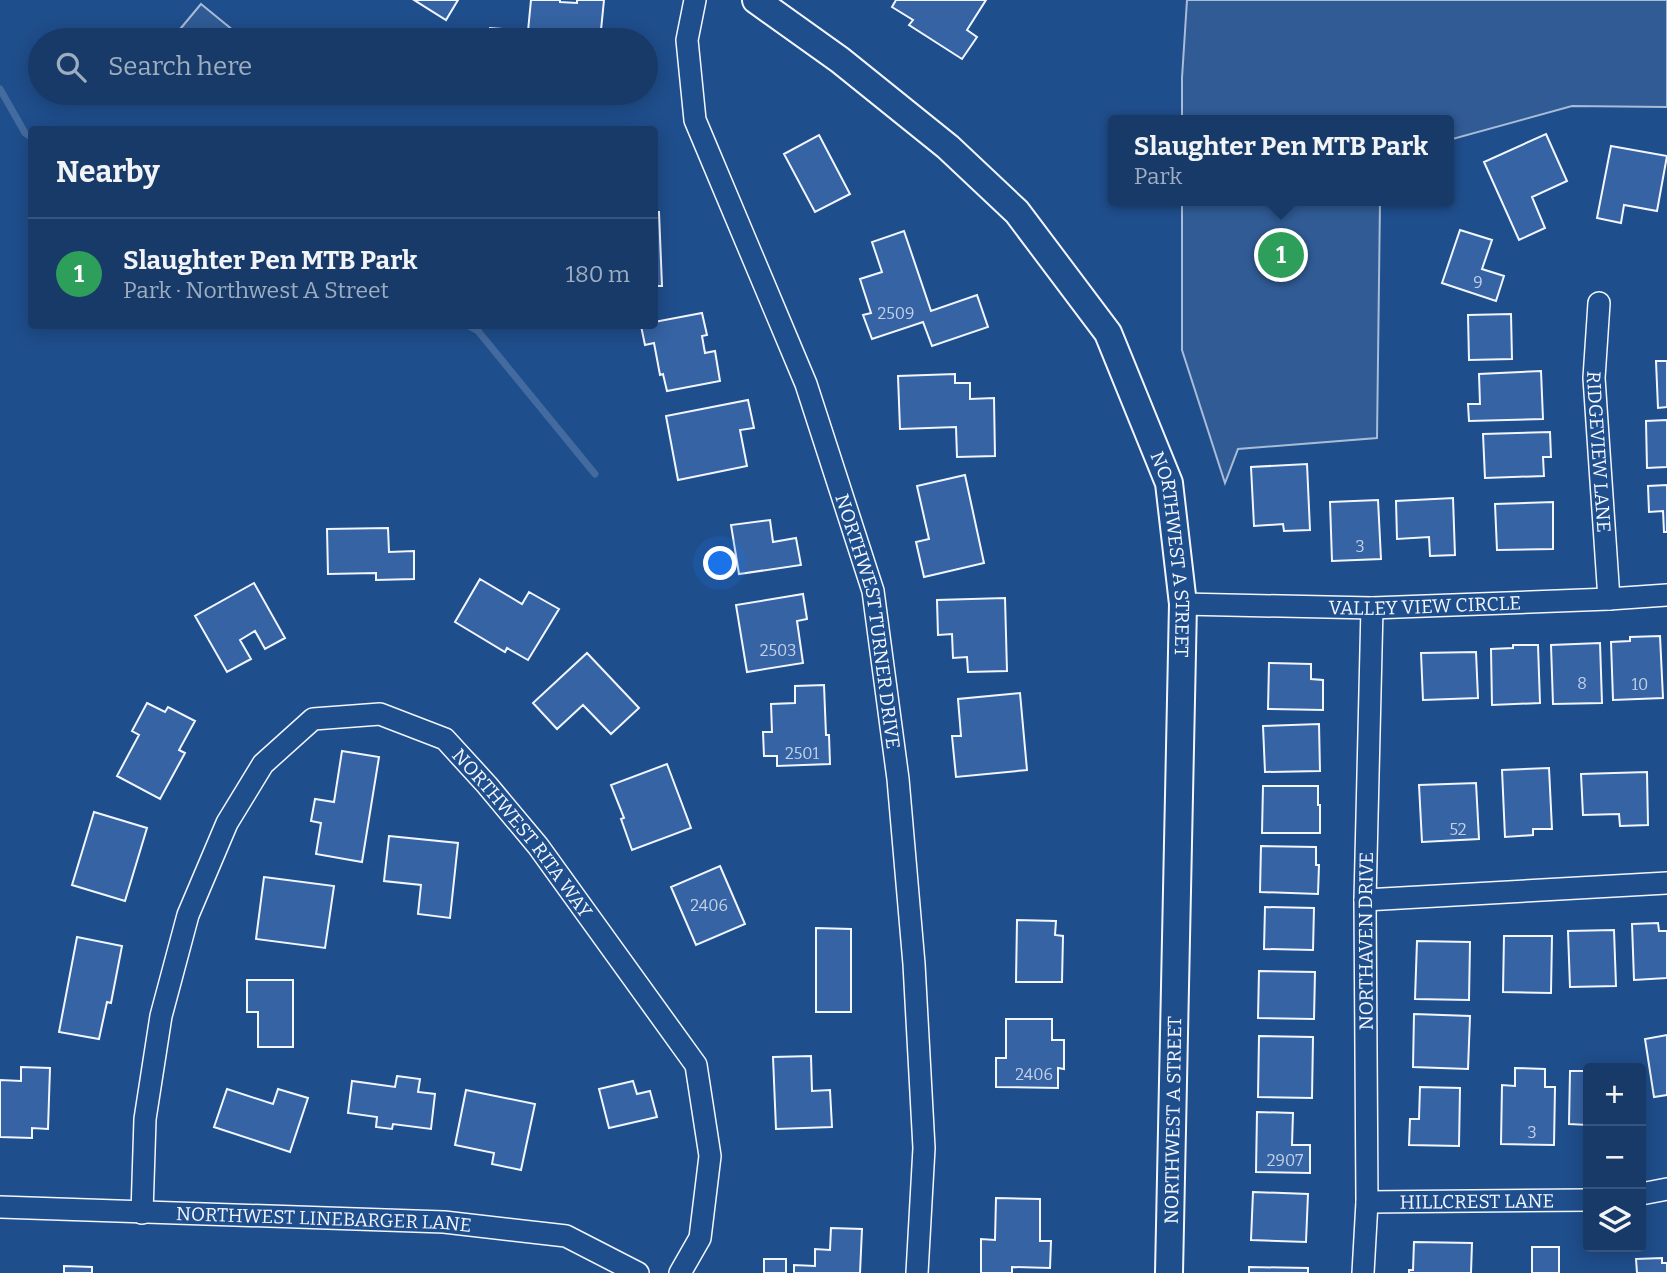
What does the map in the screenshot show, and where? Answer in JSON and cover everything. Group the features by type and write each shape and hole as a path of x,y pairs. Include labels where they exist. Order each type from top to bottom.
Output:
{"street":[{"name":"NORTHWEST TURNER DRIVE","path":"695,0 687,40 695,120 806,384 873,591 898,779 914,964 924,1148 917,1273"},
{"name":"NORTHWEST A STREET","path":"756,0 840,60 948,147 1017,212 1108,333 1169,483 1183,604 1169,1273"},
{"name":"RIDGEVIEW LANE","path":"1599,303 1594,378 1609,599"},
{"name":"VALLEY VIEW CIRCLE","path":"1183,604 1372,608 1667,595"},
{"name":"NORTHAVEN DRIVE","path":"1363,1273 1367,1202 1365,900 1372,608"},
{"name":"NORTHWEST RITA WAY","path":"142,1213 145,1119 161,1016 187,915 227,823 263,764 313,719 380,714 445,739 487,785 538,846 696,1065 710,1156 700,1238 680,1273"},
{"path":"1365,900 1667,883"},
{"path":"1646,1193 1667,1189"},
{"name":"HILLCREST LANE","path":"1367,1202 1583,1200"},
{"name":"NORTHWEST LINEBARGER LANE","path":"0,1207 444,1222 566,1236 638,1273"}],"shaded area":[{"path":"1187,0 1667,0 1667,107 1572,106 1454,139 1454,115 1182,115"},
{"path":"201,4 230,28 181,28"},
{"path":"1182,206 1380,206 1377,438 1238,449 1225,483 1182,350"}],"building":[{"path":"414,0 458,0 446,20"},
{"path":"531,0 577,3 577,0 604,0 601,28 528,28"},
{"path":"896,0 986,0 967,30 977,37 962,59 909,25 913,20 892,7"},
{"path":"1546,134 1567,181 1532,197 1545,228 1519,240 1484,162"},
{"path":"819,135 850,194 815,212 784,154"},
{"path":"1611,146 1667,156 1657,211 1624,205 1621,223 1597,218"},
{"path":"658,212 659,212 662,286 658,286"},
{"path":"1460,230 1492,240 1482,269 1504,276 1496,301 1442,283"},
{"path":"904,231 931,311 977,295 988,327 932,346 923,322 872,339 863,315 871,313 860,279 882,272 872,242"},
{"path":"702,313 707,335 702,336 705,353 715,351 720,381 667,391 663,374 660,375 654,343 645,345 642,329 658,329 658,321"},
{"path":"1511,314 1512,359 1469,360 1468,315"},
{"path":"1656,361 1667,361 1667,407 1658,408"},
{"path":"1541,371 1543,419 1469,421 1468,404 1480,404 1479,374"},
{"path":"955,374 955,383 970,383 970,399 994,398 995,456 957,457 956,427 900,429 898,376"},
{"path":"748,400 754,428 740,430 747,466 678,480 666,416"},
{"path":"1667,420 1667,467 1647,468 1646,421"},
{"path":"1550,432 1551,457 1543,457 1544,476 1485,478 1483,434"},
{"path":"1307,464 1310,530 1284,531 1283,524 1254,526 1251,467"},
{"path":"965,475 984,563 924,577 916,542 929,539 917,486"},
{"path":"1667,485 1667,532 1664,532 1663,511 1649,512 1648,486"},
{"path":"1453,498 1455,555 1430,556 1429,537 1397,539 1396,501"},
{"path":"1378,500 1381,559 1332,561 1330,502"},
{"path":"1553,502 1553,549 1497,550 1495,504"},
{"path":"770,520 773,542 796,538 801,565 739,574 731,525"},
{"path":"388,528 389,552 414,551 414,579 376,580 376,573 328,574 327,529"},
{"path":"480,579 522,604 529,592 559,609 528,660 507,648 505,652 455,622"},
{"path":"254,583 285,638 265,649 255,631 240,640 251,659 227,672 195,616"},
{"path":"803,594 807,619 797,621 803,663 747,672 736,605"},
{"path":"1005,598 1007,671 968,672 967,657 953,658 952,634 938,635 937,600"},
{"path":"1660,636 1663,698 1613,700 1611,642 1630,641 1630,637"},
{"path":"1600,643 1602,703 1553,704 1551,645"},
{"path":"1513,645 1538,645 1540,703 1492,705 1491,649 1513,648"},
{"path":"1476,652 1478,698 1423,700 1421,653"},
{"path":"587,653 639,708 611,734 583,705 557,729 533,703"},
{"path":"1269,663 1311,664 1311,679 1323,680 1323,710 1268,709"},
{"path":"824,685 830,764 777,766 777,756 764,756 763,732 772,732 771,704 795,703 795,686"},
{"path":"1020,693 1027,770 956,777 952,736 961,736 958,699"},
{"path":"147,703 165,712 168,707 195,721 179,750 185,753 160,799 117,776 139,735 132,731"},
{"path":"1319,724 1320,771 1265,772 1263,726"},
{"path":"342,751 379,757 362,862 316,854 321,823 311,821 315,799 334,802"},
{"path":"667,764 691,828 632,850 621,819 624,818 611,785"},
{"path":"1549,768 1552,829 1533,829 1533,835 1505,837 1502,770"},
{"path":"1647,772 1648,825 1620,826 1619,814 1583,815 1581,774"},
{"path":"1476,783 1479,839 1422,842 1419,785"},
{"path":"1263,786 1318,786 1320,833 1262,833"},
{"path":"94,812 147,828 125,901 72,885"},
{"path":"389,836 458,843 450,918 418,914 421,885 384,881"},
{"path":"1261,846 1316,847 1316,865 1319,865 1318,894 1260,892"},
{"path":"720,866 745,924 696,945 671,887"},
{"path":"264,877 334,886 325,948 256,939"},
{"path":"1265,907 1314,908 1313,950 1264,949"},
{"path":"1017,920 1056,921 1055,935 1063,936 1062,982 1016,982"},
{"path":"1658,923 1659,931 1667,931 1667,978 1634,980 1632,924"},
{"path":"816,928 851,929 851,1012 816,1012"},
{"path":"1614,930 1616,986 1570,987 1568,931"},
{"path":"1504,936 1552,936 1551,993 1503,992"},
{"path":"77,937 122,946 111,1003 107,1002 99,1039 59,1032"},
{"path":"1417,941 1470,942 1469,1000 1415,999"},
{"path":"1259,971 1315,972 1314,1019 1258,1018"},
{"path":"247,980 293,980 293,1047 258,1047 258,1012 247,1012"},
{"path":"1414,1014 1470,1016 1468,1069 1413,1067"},
{"path":"1006,1019 1052,1019 1052,1040 1064,1040 1064,1069 1058,1068 1058,1088 996,1087 996,1058 1006,1058"},
{"path":"1667,1035 1667,1095 1654,1097 1645,1039"},
{"path":"1259,1036 1313,1037 1312,1098 1258,1097"},
{"path":"811,1056 812,1091 830,1090 832,1127 776,1129 773,1057"},
{"path":"21,1067 50,1068 48,1129 32,1128 32,1138 0,1137 0,1080 21,1081"},
{"path":"1515,1068 1545,1069 1545,1087 1555,1087 1554,1145 1501,1144 1502,1085 1515,1086"},
{"path":"1570,1071 1583,1071 1583,1125 1569,1124"},
{"path":"397,1076 420,1079 418,1092 435,1094 431,1129 393,1124 392,1129 376,1127 377,1117 348,1113 352,1081 395,1087"},
{"path":"633,1081 637,1094 650,1091 657,1117 609,1128 599,1089"},
{"path":"1420,1087 1460,1088 1459,1146 1409,1145 1410,1119 1419,1119"},
{"path":"227,1089 273,1104 278,1089 308,1098 290,1152 214,1127"},
{"path":"466,1090 535,1104 521,1170 492,1164 494,1153 455,1145"},
{"path":"1257,1112 1293,1113 1292,1145 1310,1145 1310,1173 1256,1172"},
{"path":"1253,1192 1308,1194 1306,1242 1251,1240"},
{"path":"996,1198 1040,1199 1040,1241 1051,1241 1050,1268 1012,1267 1012,1273 981,1273 981,1239 995,1240"},
{"path":"831,1228 862,1229 860,1273 794,1273 794,1265 815,1266 815,1249 830,1250"},
{"path":"1414,1242 1472,1243 1471,1273 1409,1273 1409,1270 1413,1270"},
{"path":"1532,1247 1559,1247 1559,1273 1532,1273"},
{"path":"1662,1258 1662,1263 1667,1263 1667,1273 1637,1273 1636,1259"},
{"path":"764,1259 786,1259 786,1273 764,1273"},
{"path":"64,1266 92,1267 92,1273 64,1273"},
{"path":"1249,1267 1308,1268 1308,1273 1249,1273"}],"waterway":[{"path":"0,89 28,135"},
{"path":"474,329 595,474"}],"place":[{"name":"Slaughter Pen MTB Park","path":"1281,255"}]}
